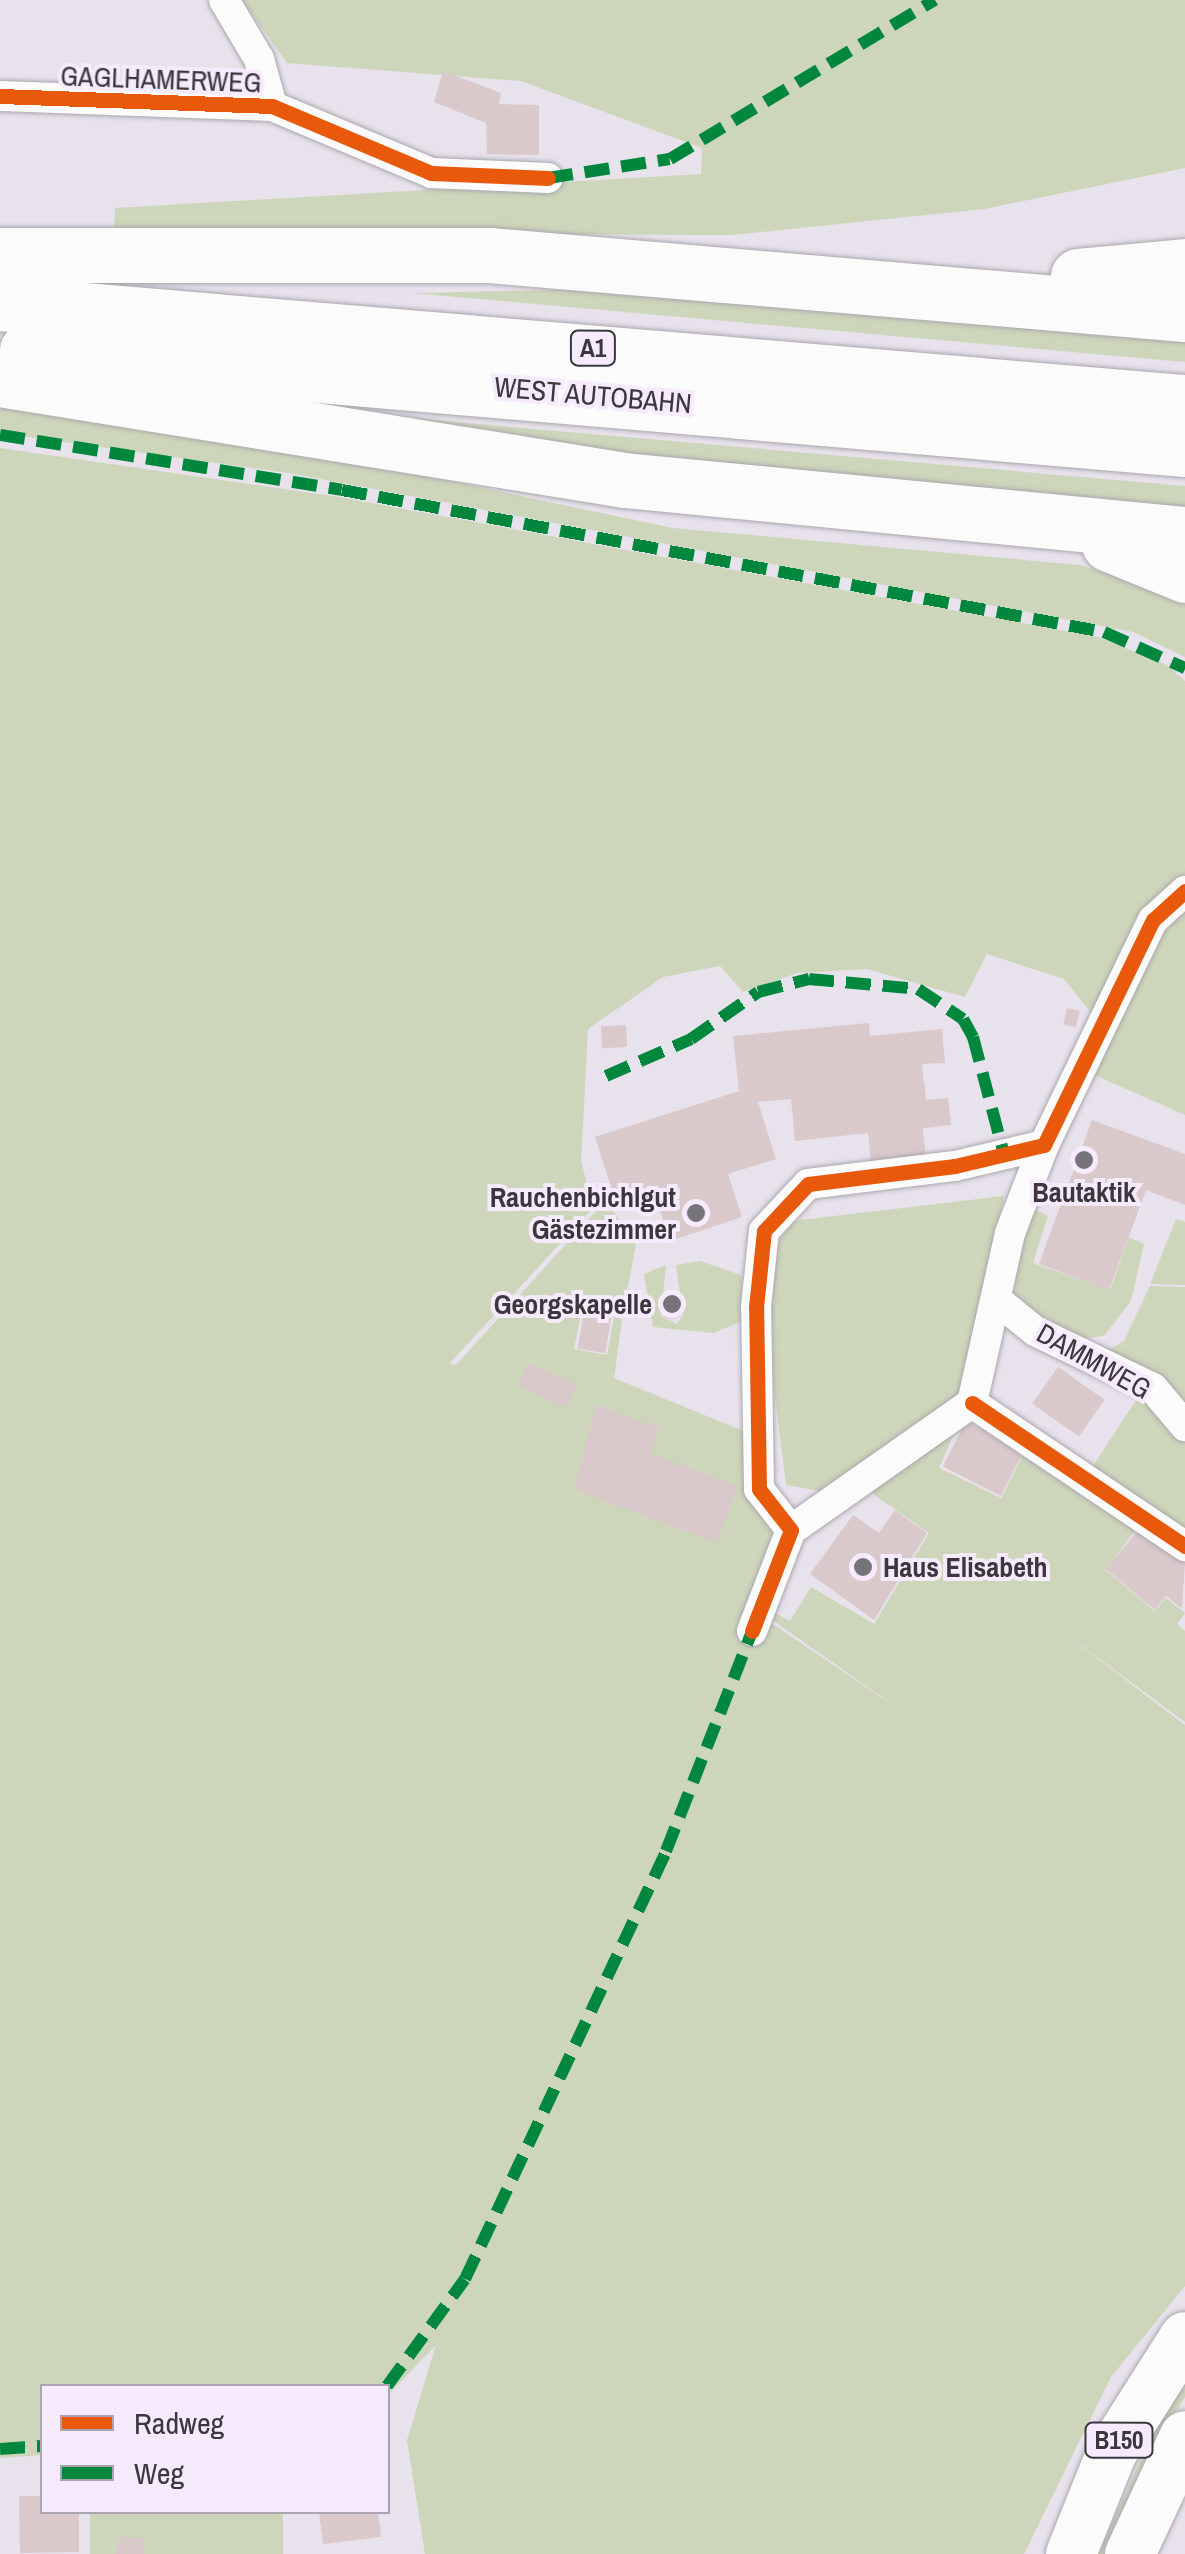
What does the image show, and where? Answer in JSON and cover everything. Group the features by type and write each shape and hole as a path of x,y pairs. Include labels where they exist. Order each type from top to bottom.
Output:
{"highway":[{"path":"0,255 489,256 1185,314"},
{"path":"998,296 1070,276 1185,266"},
{"name":"WEST AUTOBAHN","path":"0,303 1185,402"},
{"name":"WEST AUTOBAHN","path":"0,349 1185,449"},
{"path":"0,380 624,480 1185,534"},
{"path":"1072,522 1134,558 1185,575"}],"main road":[{"name":"B150","path":"1071,2554 1112,2452 1185,2337"},
{"name":"B150","path":"1130,2554 1185,2436"}],"street":[{"name":"GAGLHAMERWEG","path":"224,0 259,59 272,106"},
{"name":"GAGLHAMERWEG","path":"0,96 272,106 431,174 548,178"},
{"path":"752,1631 791,1530 972,1404 1010,1233 1044,1144 1152,920 1185,891"},
{"path":"791,1530 759,1489 756,1307 764,1231 808,1184 955,1166 1044,1144"},
{"name":"DAMMWEG","path":"998,1300 1035,1331 1153,1388 1185,1426"},
{"path":"972,1404 1185,1546"}],"green space":[{"path":"242,0 1185,0 1185,168 984,209 732,235 114,232 115,208 701,174 702,148 521,81 287,63"},
{"path":"648,288 1185,334 1185,362 412,293"},
{"path":"0,406 345,459 673,528 1080,565 1185,598 1185,657 1133,632 289,473 0,433"},
{"path":"352,413 1185,486 1185,517 688,465"},
{"path":"0,448 339,497 1098,637 1167,665 1185,681 1185,874 1136,918 1093,1015 1064,979 987,954 965,997 867,969 797,973 743,992 720,966 663,977 588,1029 581,1161 593,1208 449,1364 456,1365 606,1200 636,1245 622,1316 582,1310 574,1349 607,1355 614,1317 622,1319 614,1378 753,1435 781,1528 752,1610 903,1712 768,1617 772,1611 790,1621 811,1587 874,1624 929,1533 860,1485 961,1418 939,1468 1001,1498 1028,1444 1139,1525 1106,1570 1155,1611 1166,1598 1185,1613 1177,1624 1185,1631 1185,1722 1060,1630 1185,1725 1185,2286 1111,2377 1024,2554 425,2554 407,2440 436,2345 390,2393 390,2384 40,2384 40,2455 0,2458"},
{"path":"1185,909 1185,1115 1090,1073 1153,945"},
{"path":"1004,1196 963,1391 821,1491 786,1485 766,1326 775,1248 792,1221"},
{"path":"1029,1207 1048,1216 1033,1263 1110,1290 1129,1237 1144,1244 1131,1301 1104,1336 1078,1339 1046,1327 1013,1297"},
{"path":"1176,1219 1185,1222 1185,1285 1150,1284"},
{"path":"700,1261 741,1275 743,1321 713,1333 653,1327 644,1274 666,1265 661,1316 677,1324 683,1315 676,1265"},
{"path":"1150,1286 1185,1287 1185,1415 1109,1350 1124,1341"},
{"path":"1142,1391 1185,1439 1185,1534 1091,1469"},
{"path":"1185,2381 1185,2397 1141,2469 1106,2554 1098,2554 1150,2439"},
{"path":"90,2514 283,2514 283,2554 90,2554"}],"building":[{"path":"443,71 501,93 499,104 539,105 539,155 487,154 486,123 434,102"},
{"path":"1067,1008 1080,1011 1076,1027 1063,1025"},
{"path":"869,1023 870,1036 942,1029 945,1063 922,1064 926,1100 948,1098 951,1125 923,1128 926,1159 871,1164 868,1133 795,1141 791,1099 758,1102 776,1159 728,1174 742,1217 670,1241 656,1197 618,1209 595,1137 739,1091 733,1036"},
{"path":"626,1025 627,1047 602,1048 601,1026"},
{"path":"1092,1120 1185,1154 1185,1205 1146,1190 1109,1290 1039,1264"},
{"name":"Georgskapelle","path":"672,1293 681,1297 685,1306 681,1315 672,1319 663,1315 659,1306 663,1297"},
{"path":"584,1312 612,1317 605,1353 578,1348"},
{"path":"527,1363 577,1384 567,1407 517,1386"},
{"path":"1058,1367 1105,1400 1079,1437 1032,1404"},
{"path":"596,1405 659,1428 650,1453 738,1486 717,1543 574,1489"},
{"path":"966,1421 1024,1451 1001,1496 943,1466"},
{"name":"Haus Elisabeth","path":"895,1510 927,1533 874,1620 810,1574 853,1515 879,1533"},
{"path":"1141,1527 1185,1563 1182,1609 1166,1596 1155,1610 1106,1569"},
{"path":"19,2496 40,2496 40,2514 79,2514 79,2552 20,2553"},
{"path":"319,2514 378,2514 381,2537 323,2544"},
{"path":"118,2536 144,2539 142,2554 116,2554"}],"marked path":[{"path":"548,178 670,159 935,0"},
{"path":"0,435 342,490 1104,632 1185,668"},
{"path":"606,1076 691,1039 758,992 809,979 918,989 963,1019 973,1037 1004,1154"},
{"path":"388,2384 465,2279 666,1851 752,1631"},
{"path":"0,2449 40,2446"}],"cycle path":[{"path":"0,96 272,106 431,173 548,178"},
{"path":"752,1631 791,1530 759,1489 756,1307 764,1231 808,1184 955,1166 1044,1145 1153,920 1185,891"},
{"path":"972,1403 1185,1546"}],"place":[{"name":"Bautaktik","path":"1084,1160"},
{"name":"Rauchenbichlgut Gästezimmer","path":"696,1213"},
{"name":"Georgskapelle","path":"672,1304"},
{"name":"Haus Elisabeth","path":"863,1567"}]}
